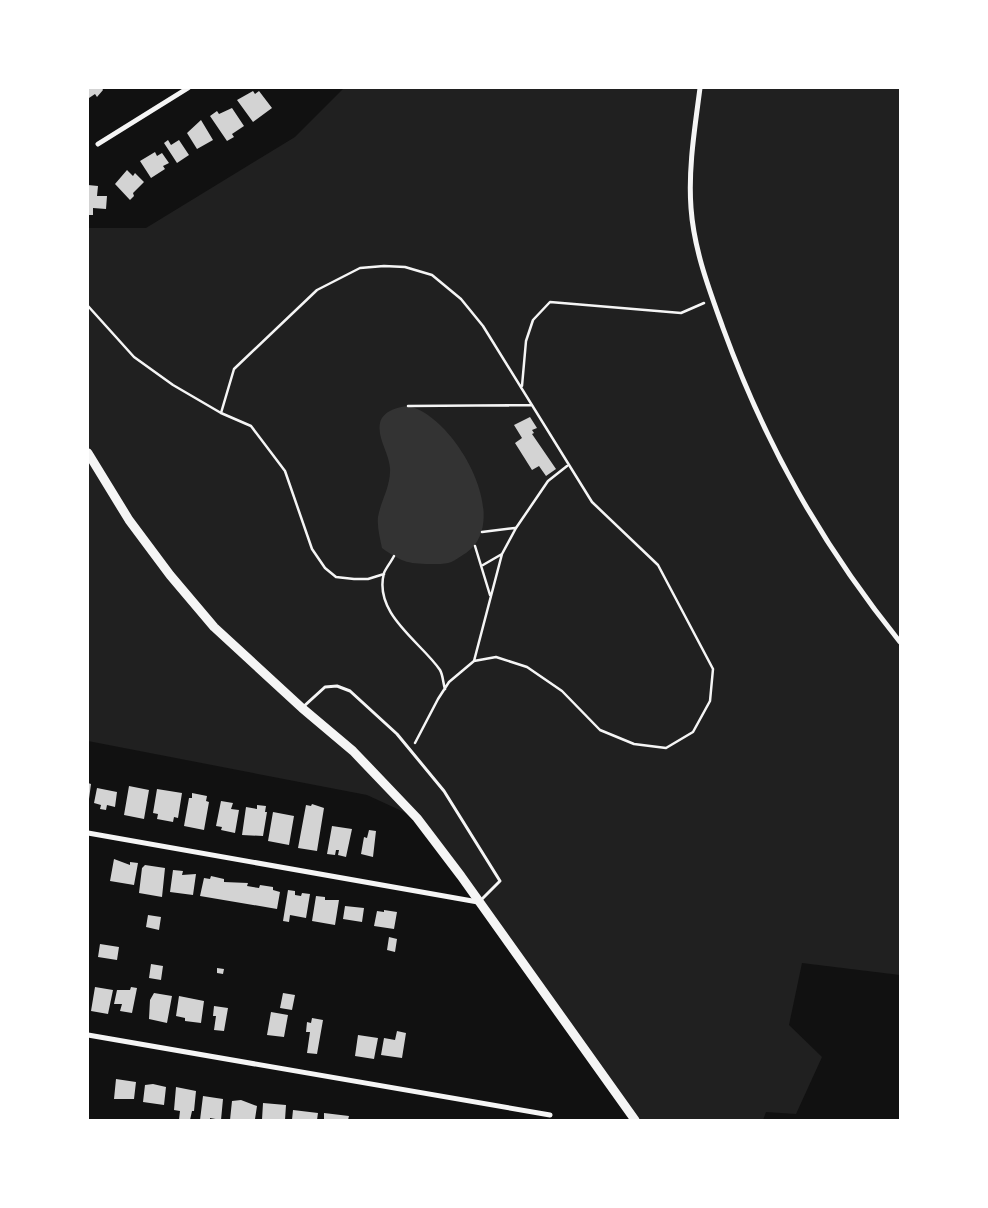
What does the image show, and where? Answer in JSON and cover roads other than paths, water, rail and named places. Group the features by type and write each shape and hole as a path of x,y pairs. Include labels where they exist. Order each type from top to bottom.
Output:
{"street":[{"path":"98,144 188,88"},
{"path":"700,88 692,152 691,210 696,240 712,299 738,368 784,470 838,560 900,642"},
{"path":"88,453 129,520 170,575 214,626 383,780 440,848 635,1120"},
{"path":"88,833 479,902"},
{"path":"88,1035 550,1115"}],"lane":[{"path":"302,708 325,687 337,686 350,692 397,734 444,791 500,881 479,902"}]}
